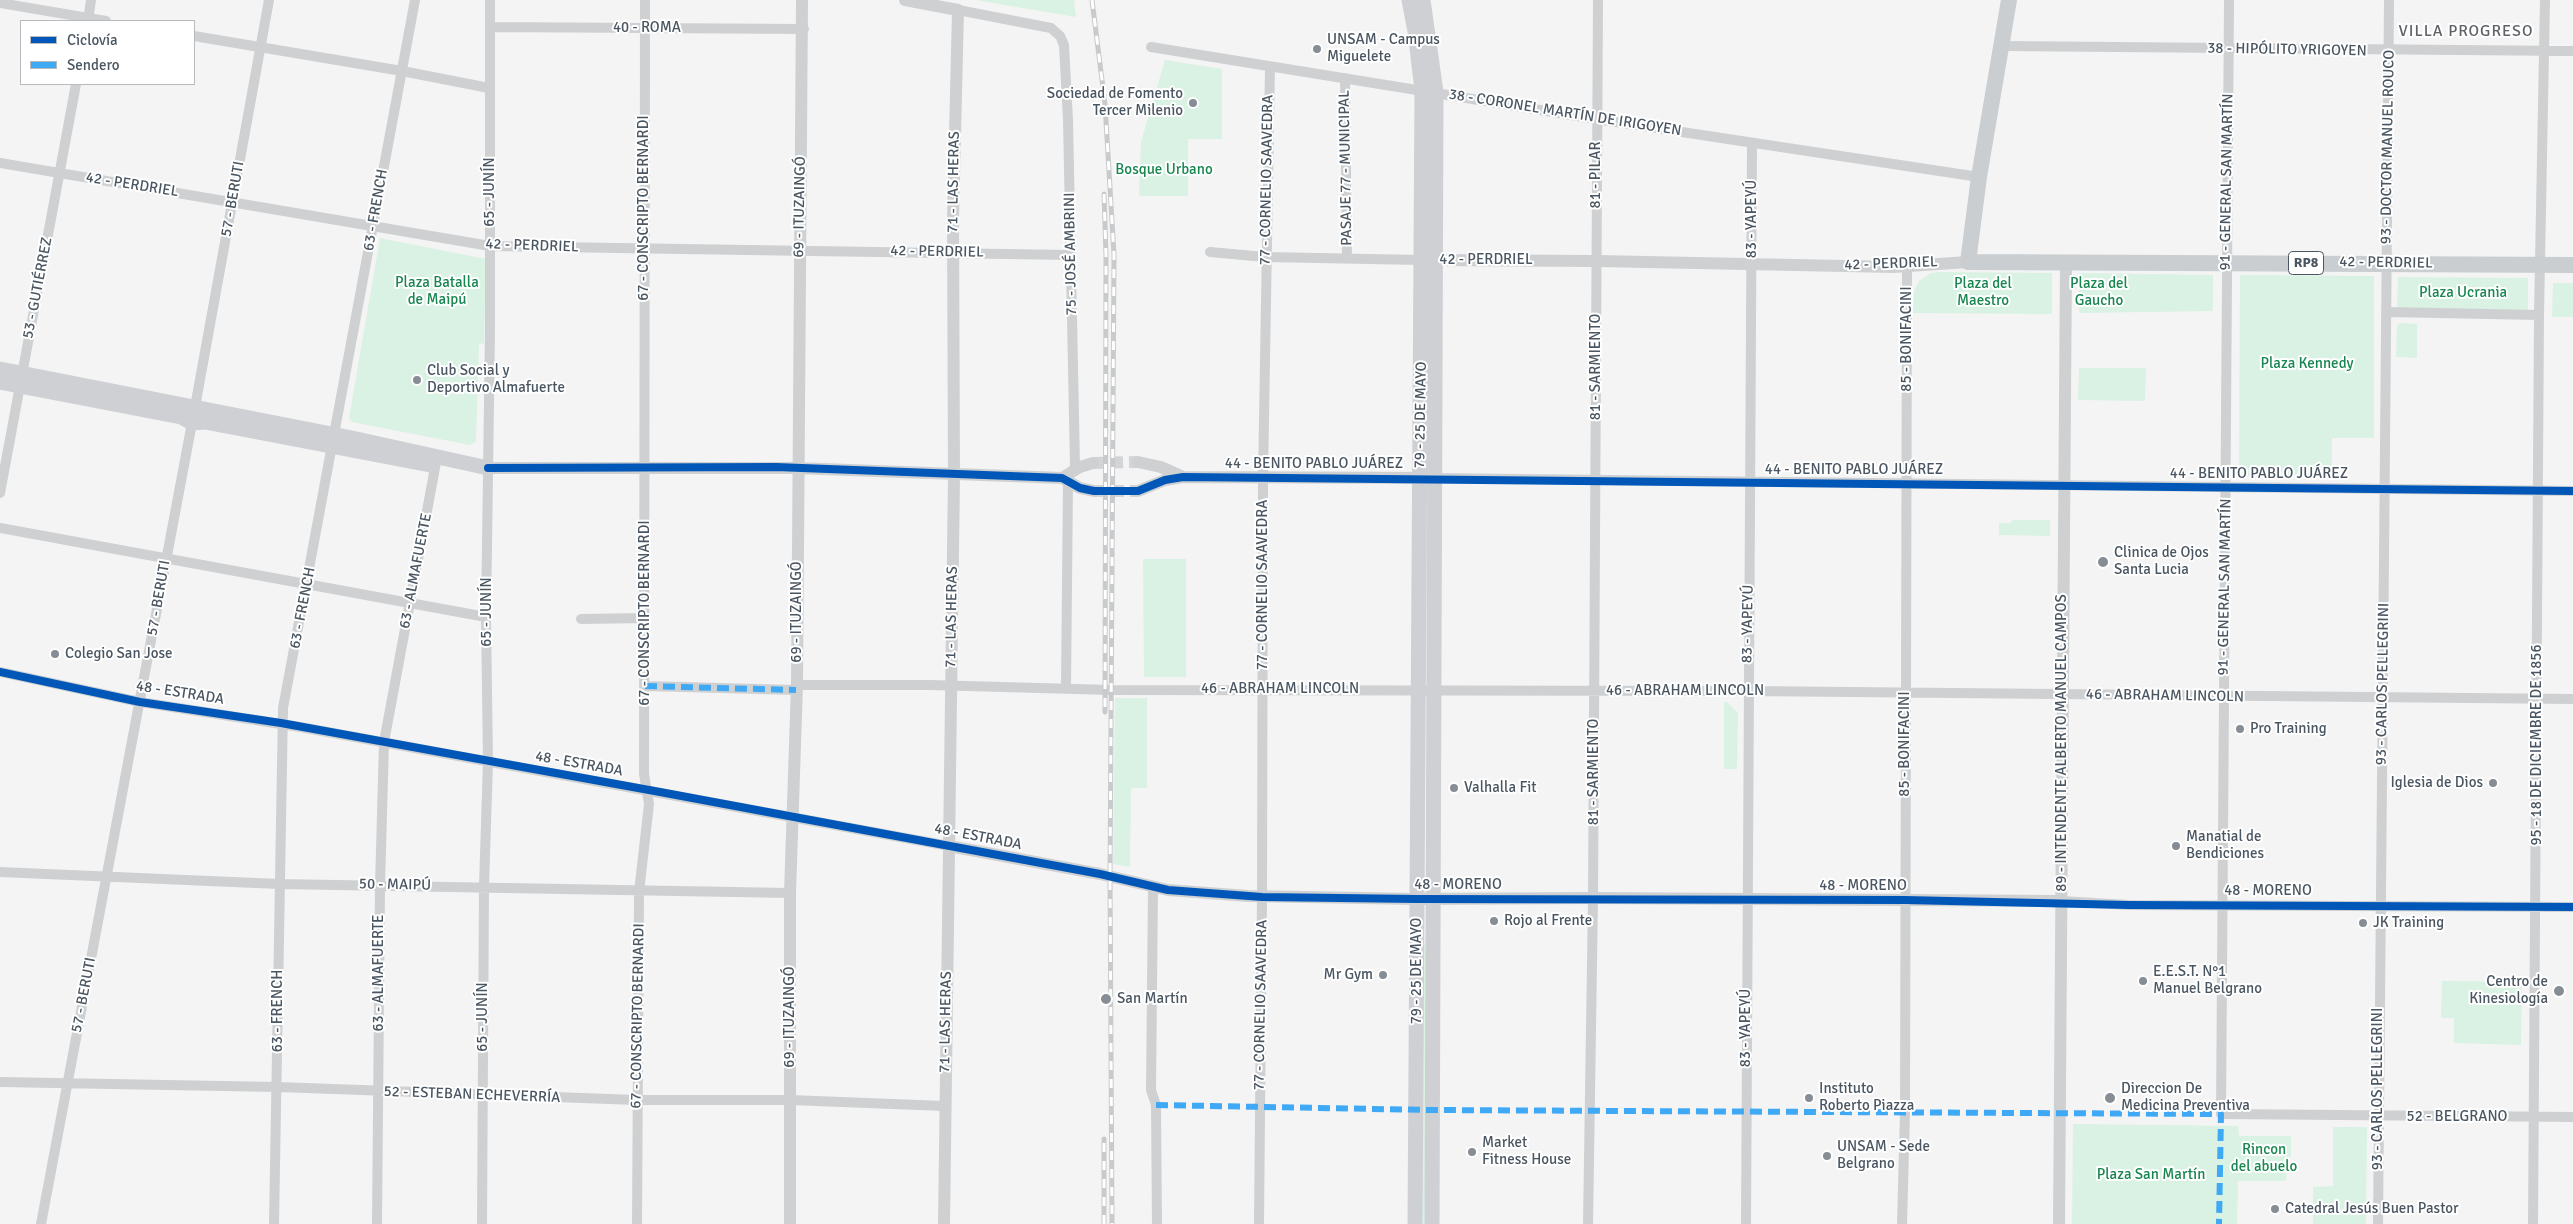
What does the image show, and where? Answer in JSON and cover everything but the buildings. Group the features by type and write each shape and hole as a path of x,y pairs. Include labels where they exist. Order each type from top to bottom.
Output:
{"main road":[{"name":"79 - 25 DE MAYO","path":"1409,0 1429,91"},
{"name":"79 - 25 DE MAYO","path":"1422,0 1429,91 1428,260 1434,478 1432,1224"},
{"path":"1968,262 1979,176 2009,0"},
{"name":"79 - 25 DE MAYO","path":"1416,1224 1418,478 1428,260"},
{"name":"42 - PERDRIEL","path":"1968,262 2573,265"},
{"path":"0,369 21,380 181,417 192,422 205,422 334,441"},
{"path":"0,382 21,380 195,407 334,441 436,462 464,471 488,468"}],"street":[{"path":"0,3 88,20 91,0"},
{"name":"57 - BERUTI","path":"41,1224 195,407 269,0"},
{"name":"63 - FRENCH","path":"274,1224 278,1087 281,723 372,226 416,0"},
{"name":"65 - JUNÍN","path":"482,1224 484,886 488,762 486,617 490,246 490,0"},
{"name":"67 - CONSCRIPTO BERNARDI","path":"636,1224 639,892 649,804 644,774 646,618 643,248 645,0"},
{"name":"69 - ITUZAINGÓ","path":"790,1224 790,893 796,687 797,468 804,29 802,0"},
{"path":"905,0 958,10"},
{"name":"81 - PILAR","path":"1596,261 1598,0"},
{"name":"91 - GENERAL SAN MARTÍN","path":"2221,1114 2229,0"},
{"name":"93 - DOCTOR MANUEL ROUCO","path":"2387,263 2389,0"},
{"name":"95 - 18 DE DICIEMBRE DE 1856","path":"2533,1224 2538,699 2539,315 2545,0"},
{"name":"75 - JOSÉ AMBRINI","path":"958,10 1051,28 1060,36 1064,45 1068,120 1075,466 1067,477 1066,688"},
{"name":"71 - LAS HERAS","path":"944,1224 958,10"},
{"name":"40 - ROMA","path":"490,27 804,29"},
{"path":"195,36 402,71 489,88"},
{"name":"38 - HIPÓLITO YRIGOYEN","path":"2001,46 2390,51 2573,51"},
{"name":"38 - CORONEL MARTÍN DE IRIGOYEN","path":"1151,47 1596,119 1979,176"},
{"name":"77 - CORNELIO SAAVEDRA","path":"1259,1224 1263,478 1270,67"},
{"name":"PASAJE 77 - MUNICIPAL","path":"1345,78 1347,258"},
{"name":"53 - GUTIÉRREZ","path":"0,493 76,85"},
{"name":"83 - YAPEYÚ","path":"1746,1224 1747,690 1752,143"},
{"name":"42 - PERDRIEL","path":"0,163 490,246 1070,255"},
{"name":"42 - PERDRIEL","path":"1210,252 1266,257 1894,267 1968,262"},
{"name":"81 - SARMIENTO","path":"1588,1224 1593,898 1596,261"},
{"name":"89 - INTENDENTE ALBERTO MANUEL CAMPOS","path":"2059,1224 2066,262"},
{"name":"93 - CARLOS PELLEGRINI","path":"2378,1224 2379,907 2384,697 2387,263"},
{"name":"85 - BONIFACINI","path":"1902,1224 1905,1113 1907,265"},
{"path":"2387,312 2539,315"},
{"name":"63 - ALMAFUERTE","path":"377,1224 380,886 384,742 436,462"},
{"name":"44 - BENITO PABLO JUÁREZ","path":"1138,462 1162,467 1184,477"},
{"path":"1067,477 1093,463"},
{"path":"488,468 797,468 954,476 1067,477 1094,491"},
{"name":"44 - BENITO PABLO JUÁREZ","path":"1138,492 1165,480 1184,477 1434,478 2573,491"},
{"path":"0,528 486,617"},
{"path":"581,618 646,618"},
{"name":"48 - ESTRADA","path":"0,672 140,702 281,723 1100,874 1153,888"},
{"name":"46 - ABRAHAM LINCOLN","path":"645,686 951,685 1066,688 1747,690 2224,697 2573,699"},
{"name":"50 - MAIPÚ","path":"0,872 279,884 484,886 639,892 790,893"},
{"path":"1153,888 1151,1090 1156,1105 1157,1224"},
{"name":"48 - MORENO","path":"1153,888 1262,897 2061,901 2104,904 2573,907"},
{"name":"52 - ESTEBAN ECHEVERRÍA","path":"0,1082 278,1087 483,1096 637,1100 790,1100 944,1106"},
{"name":"52 - BELGRANO","path":"2221,1114 2378,1117 2573,1117"}],"green space":[{"path":"977,0 1074,0 1076,17 1004,5"},
{"name":"Bosque Urbano","path":"1165,60 1222,69 1222,139 1188,139 1188,196 1139,196 1141,142"},
{"name":"Plaza Batalla de Maipú","path":"380,238 486,259 484,344 479,343 476,441 470,445 352,422 349,418"},
{"name":"Plaza del Maestro","path":"1931,273 2052,273 2052,314 1913,313 1914,292 1919,281"},
{"name":"Plaza del Gaucho","path":"2079,273 2213,275 2213,311 2079,313"},
{"name":"Plaza Kennedy","path":"2240,275 2374,276 2374,438 2332,438 2332,476 2243,476 2239,472"},
{"name":"Plaza Ucrania","path":"2398,277 2528,278 2528,310 2397,308"},
{"path":"2553,283 2573,283 2573,317 2552,317"},
{"path":"2400,323 2417,324 2417,358 2396,357 2397,326"},
{"path":"2079,368 2146,368 2145,401 2078,400"},
{"path":"2012,520 2050,520 2050,536 1999,535 1999,523 2011,523"},
{"path":"1143,559 1186,559 1186,677 1144,677"},
{"path":"1115,698 1147,698 1147,788 1131,788 1130,867 1113,864"},
{"path":"1724,702 1727,702 1738,713 1737,769 1724,769"},
{"path":"1423,938 1427,951 1426,1224 1421,1224"},
{"path":"2442,981 2522,982 2521,1045 2454,1043 2454,1018 2441,1018"},
{"name":"Plaza San Martín","path":"2073,1124 2238,1126 2239,1136 2291,1136 2291,1154 2287,1167 2286,1181 2238,1181 2237,1224 2072,1224"},
{"path":"2333,1127 2367,1127 2366,1224 2313,1224 2313,1187 2333,1186"}],"tunnel":[{"path":"1093,463 1138,462"},
{"path":"1094,491 1138,491"}],"railway":[{"path":"1092,0 1105,104 1114,255 1110,877 1112,1224"},
{"path":"1104,194 1106,255 1105,712"},
{"path":"1104,1139 1104,1224"}],"marked path":[{"path":"645,686 796,690"},
{"path":"1156,1105 1432,1110 2221,1114 2219,1224"}],"cycle path":[{"path":"488,468 776,467 1062,478 1080,488 1094,491 1138,491 1165,480 1183,477 2573,491"},
{"path":"0,672 140,702 281,723 660,792 1100,874 1168,890 1262,897 1417,899 1905,900 2128,905 2573,907"}],"place":[{"name":"UNSAM - Campus Miguelete","path":"1317,49"},
{"name":"Sociedad de Fomento Tercer Milenio","path":"1193,103"},
{"name":"Club Social y Deportivo Almafuerte","path":"417,380"},
{"name":"Clinica de Ojos Santa Lucia","path":"2103,562"},
{"name":"Colegio San Jose","path":"55,654"},
{"name":"Pro Training","path":"2240,729"},
{"name":"Iglesia de Dios","path":"2493,783"},
{"name":"Valhalla Fit","path":"1454,788"},
{"name":"Manatial de Bendiciones","path":"2176,846"},
{"name":"Rojo al Frente","path":"1494,921"},
{"name":"JK Training","path":"2363,923"},
{"name":"Mr Gym","path":"1383,975"},
{"name":"E.E.S.T. N°1 Manuel Belgrano","path":"2143,981"},
{"name":"Centro de Kinesiología","path":"2559,991"},
{"name":"San Martín","path":"1106,999"},
{"name":"Instituto Roberto Piazza","path":"1809,1098"},
{"name":"Direccion De Medicina Preventiva","path":"2110,1098"},
{"name":"Market Fitness House","path":"1472,1152"},
{"name":"UNSAM - Sede Belgrano","path":"1827,1156"},
{"name":"Catedral Jesús Buen Pastor","path":"2275,1209"}],"district":[{"name":"VILLA PROGRESO","path":"2466,32"}],"park label":[{"name":"Rincon del abuelo","path":"2264,1158"}]}
